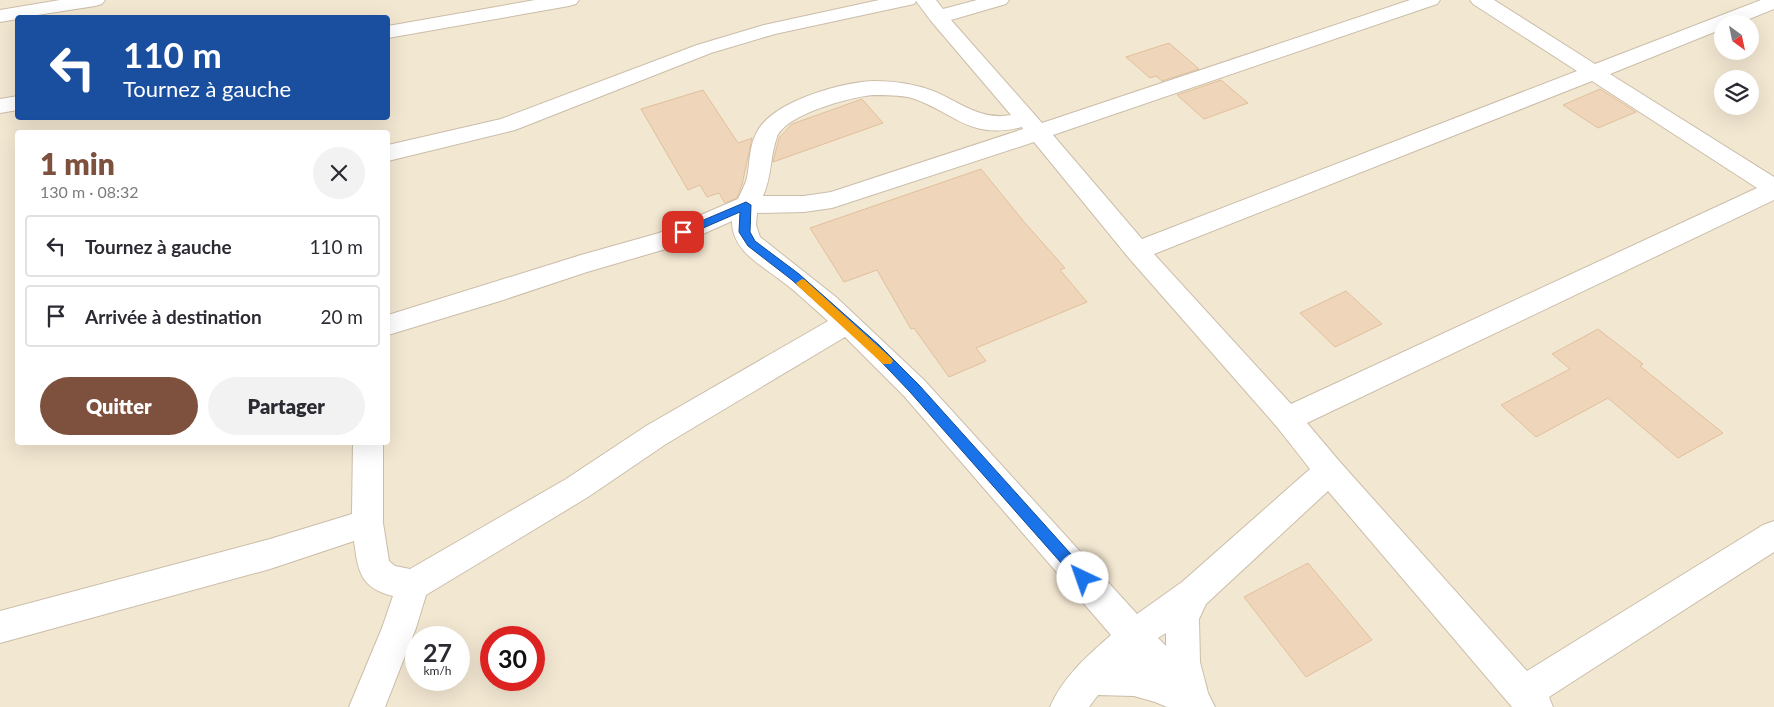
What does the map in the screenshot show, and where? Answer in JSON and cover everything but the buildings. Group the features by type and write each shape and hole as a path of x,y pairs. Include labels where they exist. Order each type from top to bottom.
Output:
{"street":[{"path":"0,16 95,0"},
{"path":"390,32 569,0"},
{"path":"390,153 507,125 704,49 771,29 907,0"},
{"path":"932,9 999,0"},
{"path":"390,324 581,264 667,240 746,205 804,204 832,200 971,156 1033,125 1430,0"},
{"path":"1480,0 1774,189"},
{"path":"1137,250 1774,2"},
{"path":"932,9 1033,125 1137,250 1287,419 1329,471 1530,700 1774,535"},
{"path":"1033,125 977,122 962,117 945,105 918,93 870,88 844,92 812,103 772,126 763,144 758,180 746,205 744,232 751,243 795,277 875,348 914,388 1195,704"},
{"path":"0,106 15,104"},
{"path":"1287,419 1774,189"},
{"path":"367,707 413,585 577,488 656,435 846,323"},
{"path":"368,445 367,523 374,569 387,579 413,585"},
{"path":"1068,707 1090,677 1135,636 1194,593 1329,471"},
{"path":"0,627 270,554 367,523"},
{"path":"1194,593 1182,618 1183,662 1195,704"},
{"path":"1090,677 1134,680 1158,685 1195,704"}],"shaded area":[{"path":"0,0 1774,0 1774,707 0,707"}],"slow traffic":[{"path":"802,283 887,361"}],"route":[{"path":"683,232 746,205 744,232 751,243 795,277 875,348 914,388 1083,578"}]}
